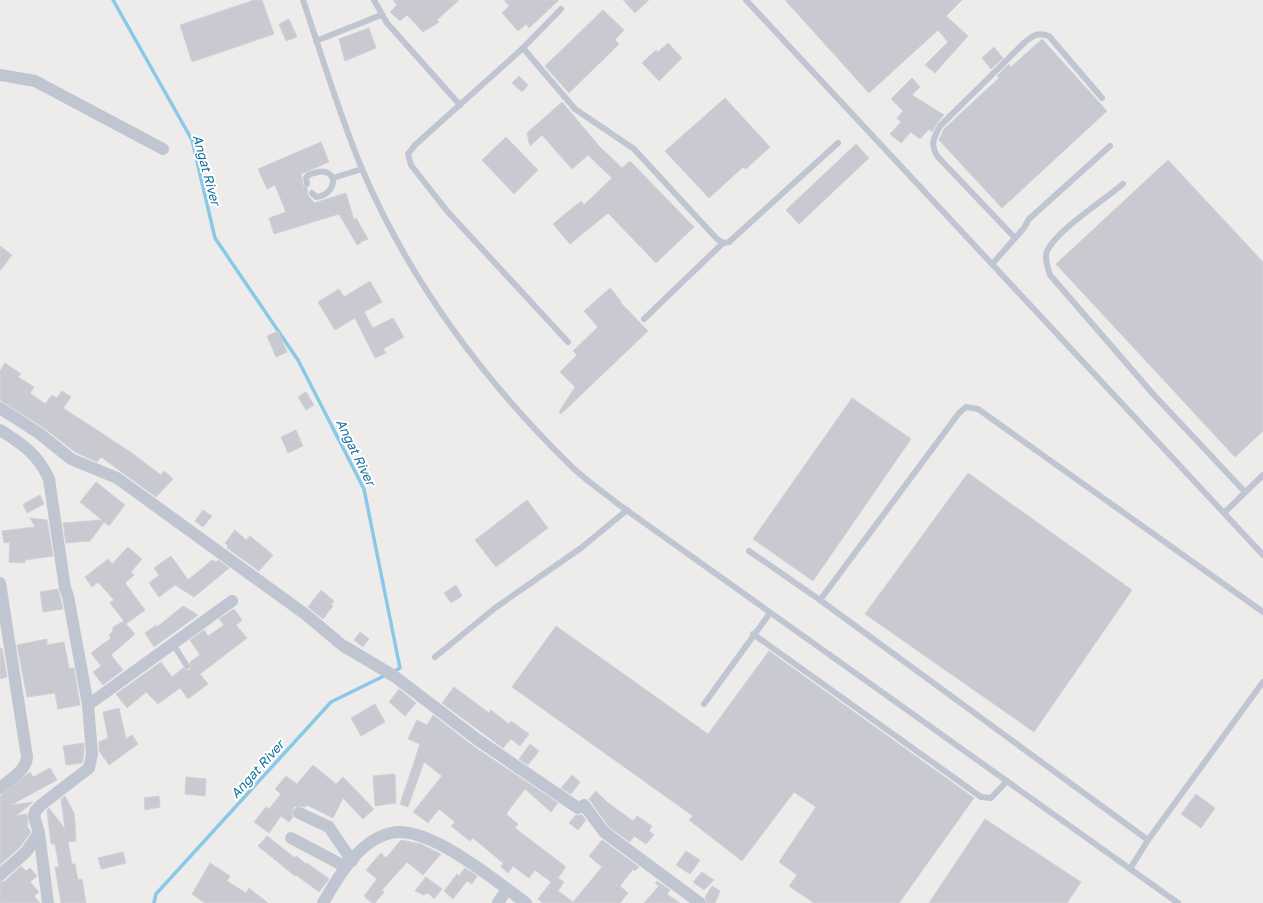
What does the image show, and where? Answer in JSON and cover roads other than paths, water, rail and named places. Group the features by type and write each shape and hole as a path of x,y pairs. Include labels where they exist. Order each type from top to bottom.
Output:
{"street":[{"path":"0,75 35,81 163,149"},
{"path":"0,408 40,434 72,459 117,478 305,614 342,645 394,676 524,772 578,808 584,805 604,832 700,903"},
{"path":"0,430 27,447 45,471 49,479 65,588 68,596 88,705 92,754 89,768 36,810 34,816 39,833 48,903"},
{"path":"0,583 3,621 27,757 26,764 23,768 0,788"},
{"path":"88,705 232,601"},
{"path":"299,813 329,827 349,864"},
{"path":"323,903 349,864 372,842 393,832 420,836 461,856 526,903"},
{"path":"0,875 26,852 39,833"},
{"path":"291,838 349,864"},
{"path":"498,903 507,889"}],"lane":[{"path":"303,0 316,41 362,169 383,213 432,300 453,331 574,469 627,510 1178,903"},
{"path":"374,0 381,15 460,105"},
{"path":"746,0 993,263 1263,555"},
{"path":"561,9 523,48 415,145 408,154 410,165 447,211 568,342"},
{"path":"316,41 381,15"},
{"path":"1015,238 938,157 933,149 932,141 940,126 1025,42 1035,34 1042,33 1049,36 1102,98"},
{"path":"523,48 575,109 634,149 723,243"},
{"path":"644,319 723,243 729,242 838,142"},
{"path":"993,263 1029,219 1110,146"},
{"path":"333,178 362,169"},
{"path":"307,184 306,178 308,175 322,171 328,173 333,178 333,186 326,194 316,197 312,193"},
{"path":"1123,184 1061,234 1047,252 1046,262 1050,275 1153,394 1245,492"},
{"path":"820,600 959,413 966,407 978,409 1263,612"},
{"path":"1224,513 1263,475"},
{"path":"434,657 495,608 581,548 627,510"},
{"path":"749,551 820,600 1148,840"},
{"path":"704,704 770,612"},
{"path":"753,634 981,797 991,798 1007,781"},
{"path":"173,644 187,666"},
{"path":"1130,869 1148,840 1263,682"}],"waterway":[{"name":"Angat River","path":"113,0 192,140 215,238 298,360 364,489 400,668 393,672"},
{"name":"Angat River","path":"154,903 156,894 331,702 388,674"}]}
